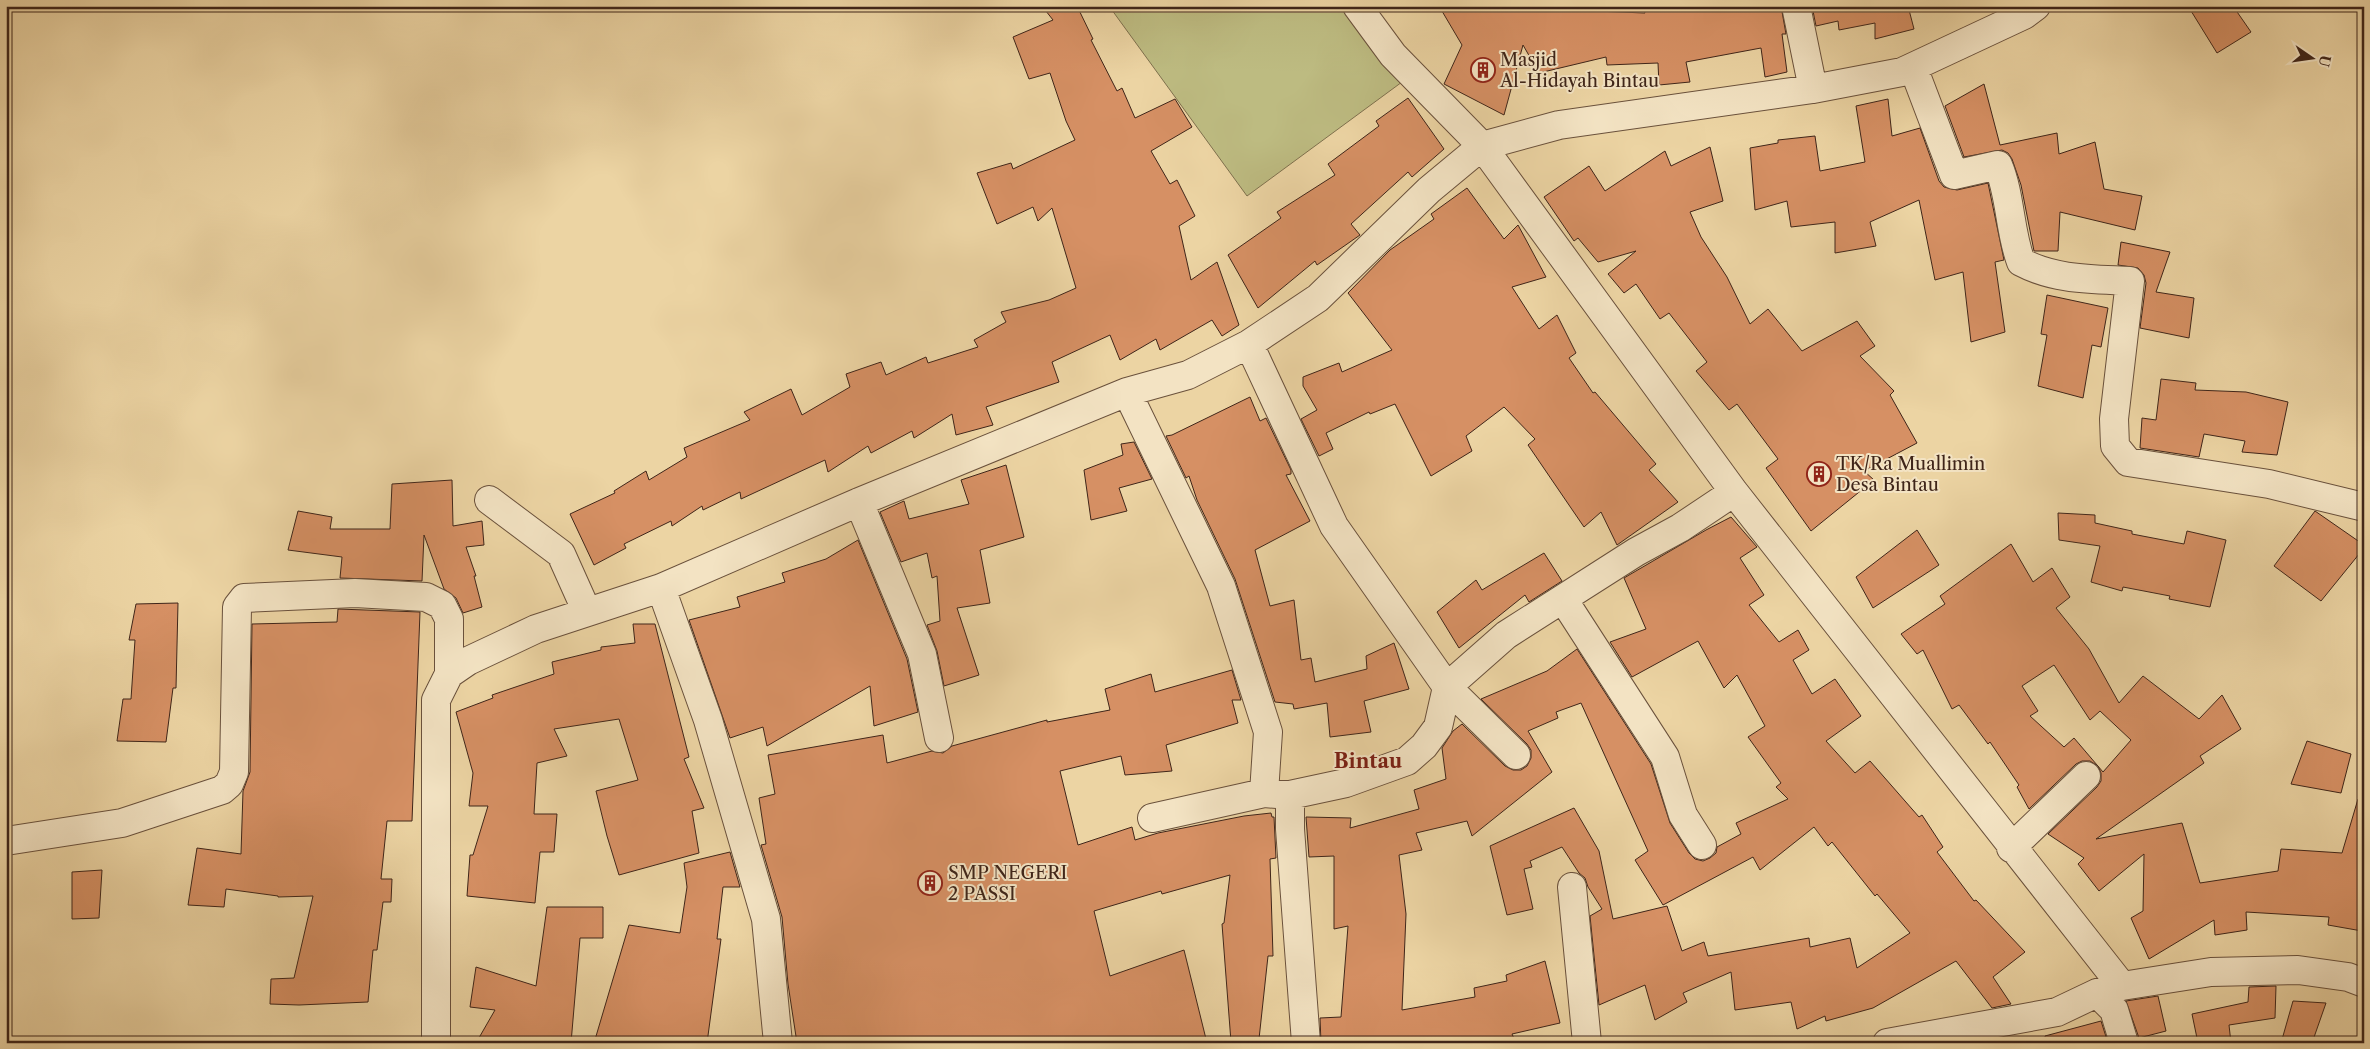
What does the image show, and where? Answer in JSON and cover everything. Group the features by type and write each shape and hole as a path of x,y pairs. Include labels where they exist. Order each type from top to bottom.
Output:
{"street":[{"path":"1357,6 1393,55 1482,146 1734,492 1862,653 2011,848 2110,989 2124,1043"},
{"path":"1796,6 1813,89"},
{"path":"448,674 468,661 536,630 661,588 859,502 1126,392 1188,375 1249,344 1318,298 1429,190 1482,146 1559,125 1813,89 1902,72 2024,15 2036,6"},
{"path":"1913,67 1954,175 1998,165 2006,183 2014,241 2021,262 2039,271 2078,279 2130,281 2114,419 2115,446 2128,462 2269,484 2364,507"},
{"path":"1249,344 1334,526 1447,687 1516,755"},
{"path":"1126,392 1221,586 1268,732 1277,794 1290,829 1306,1043"},
{"path":"1152,818 1346,783 1408,761 1424,746 1438,727 1447,687 1506,636 1636,552 1680,528 1734,492"},
{"path":"489,500 560,554 587,612"},
{"path":"859,502 922,654 939,738"},
{"path":"661,588 708,720 766,920 778,1043"},
{"path":"6,841 122,823 211,795 229,784 234,772 236,617 237,607 244,598 355,593 426,597 442,605 450,619 448,674 436,700 436,1043"},
{"path":"1563,599 1665,757 1683,815 1702,845"},
{"path":"2011,848 2086,776"},
{"path":"1572,887 1587,1043"},
{"path":"1887,1043 2057,1012 2110,989 2211,972 2298,970 2348,977 2364,983"}],"shaded area":[{"path":"1109,6 1347,6 1402,82 1247,196"}],"building":[{"path":"1042,6 1077,6 1093,39 1091,40 1117,91 1122,88 1135,118 1175,99 1192,127 1151,151 1170,184 1177,180 1195,216 1179,226 1191,280 1217,262 1239,325 1222,336 1212,320 1160,350 1156,339 1120,360 1110,335 1052,362 1059,382 986,407 993,425 956,435 952,414 914,438 912,431 871,453 868,446 828,472 825,460 741,499 740,492 703,510 702,506 672,526 671,521 624,544 626,548 594,565 570,514 615,493 614,491 646,471 649,480 687,457 684,448 750,420 744,412 791,389 802,415 850,387 846,374 881,362 886,375 926,357 928,363 978,347 974,340 1006,322 1001,312 1049,300 1076,288 1052,208 1038,221 1033,207 997,224 977,173 1011,163 1013,169 1075,140 1066,121 1050,73 1029,79 1013,37 1053,20"},
{"path":"1439,6 1568,6 1570,10 1645,13 1643,6 1781,6 1786,34 1782,34 1787,72 1765,77 1761,48 1686,62 1690,82 1659,85 1658,63 1607,65 1606,57 1539,73 1523,45 1504,115 1444,84 1462,45"},
{"path":"1812,6 1908,6 1914,29 1875,39 1875,23 1839,30 1838,21 1816,26"},
{"path":"2188,6 2233,6 2251,32 2217,53"},
{"path":"1984,84 2000,145 2057,133 2059,154 2095,142 2104,189 2142,196 2135,230 2060,212 2058,251 2034,251 2021,185 2012,159 2008,153 2002,150 1964,157 1945,106"},
{"path":"1408,98 1444,149 1412,177 1408,172 1351,224 1360,235 1317,265 1315,261 1258,308 1228,255 1281,218 1277,212 1335,175 1328,164 1379,126 1376,121"},
{"path":"1888,99 1892,136 1920,128 1939,181 1944,187 1957,190 1988,183 2004,260 1995,262 2005,332 1971,342 1963,272 1935,280 1919,200 1870,222 1876,246 1835,253 1835,222 1791,227 1787,201 1755,210 1750,148 1778,143 1778,140 1815,136 1820,171 1865,162 1856,106"},
{"path":"1710,147 1723,201 1690,212 1701,237 1727,277 1750,324 1768,309 1802,351 1857,321 1875,346 1860,356 1894,391 1890,395 1917,443 1864,471 1874,480 1811,531 1766,468 1778,459 1737,404 1729,410 1696,371 1707,362 1669,313 1660,319 1636,284 1624,293 1608,274 1636,251 1598,262 1578,238 1574,241 1544,197 1589,166 1605,191 1665,151 1671,166"},
{"path":"1467,188 1504,239 1518,225 1546,277 1512,287 1539,329 1557,315 1576,353 1569,358 1593,393 1595,392 1656,464 1649,470 1678,502 1617,545 1601,512 1584,527 1528,445 1535,439 1504,407 1466,436 1472,451 1431,476 1395,404 1370,414 1369,412 1326,433 1333,449 1319,456 1301,419 1317,410 1303,386 1303,377 1339,363 1342,372 1392,350 1348,293 1390,250 1434,219 1431,214"},
{"path":"2121,242 2170,252 2156,292 2194,298 2189,338 2140,328 2146,283 2144,275 2138,268 2118,265"},
{"path":"2047,295 2108,308 2101,347 2092,345 2083,398 2038,386 2047,335 2041,334"},
{"path":"2161,379 2196,383 2195,390 2246,392 2288,402 2277,455 2242,452 2245,441 2204,434 2199,457 2140,448 2142,418 2156,420"},
{"path":"1250,397 1260,421 1266,418 1291,470 1291,474 1286,475 1310,521 1255,550 1270,606 1294,600 1301,660 1311,658 1315,682 1367,669 1366,656 1394,643 1409,689 1364,701 1371,732 1330,737 1327,703 1294,709 1293,704 1275,702 1235,579 1197,500 1189,476 1186,478 1166,436 1172,435"},
{"path":"1134,442 1152,479 1119,488 1127,511 1091,520 1084,470 1123,455 1121,444"},
{"path":"1006,465 1024,537 980,550 990,603 957,608 979,675 944,686 937,651 927,625 940,621 937,576 932,578 927,553 901,562 880,512 904,501 909,519 969,504 961,480"},
{"path":"452,480 453,526 482,521 484,545 466,547 476,576 474,576 482,607 463,613 456,598 444,589 424,535 422,581 340,578 342,557 288,550 298,511 332,517 330,529 390,529 392,484"},
{"path":"2315,511 2364,545 2364,548 2321,601 2274,566"},
{"path":"2058,513 2095,515 2095,523 2132,531 2132,534 2184,544 2187,531 2226,540 2210,607 2169,599 2170,596 2123,587 2122,591 2091,582 2100,546 2059,540"},
{"path":"1731,517 1757,547 1740,558 1764,595 1749,605 1779,642 1798,630 1809,650 1793,660 1812,694 1835,679 1861,716 1826,741 1855,773 1870,761 1919,817 1922,815 1943,847 1937,852 1974,901 1976,900 2025,952 1993,977 2011,1004 1992,1008 1956,961 1873,1008 1826,1021 1825,1016 1797,1029 1791,1002 1735,1010 1731,972 1683,993 1687,1002 1655,1020 1645,985 1599,1005 1590,916 1602,909 1588,887 1585,878 1579,873 1562,847 1530,861 1532,867 1524,869 1533,909 1507,915 1490,846 1574,808 1599,851 1613,919 1667,906 1682,951 1704,942 1708,956 1809,938 1810,947 1850,938 1857,968 1910,933 1877,894 1875,896 1832,842 1828,846 1814,827 1760,870 1753,857 1663,905 1635,860 1648,851 1581,703 1556,712 1558,718 1528,731 1552,772 1472,836 1467,821 1416,833 1422,850 1399,855 1406,914 1402,1010 1475,997 1474,988 1507,981 1506,975 1545,961 1560,1023 1512,1034 1516,1043 1321,1043 1320,1018 1341,1017 1348,926 1334,929 1334,856 1309,857 1306,817 1351,818 1350,828 1419,809 1414,790 1446,779 1442,748 1453,731 1462,724 1505,766 1513,770 1521,770 1527,766 1531,758 1531,750 1527,744 1481,699 1547,671 1577,649 1651,764 1670,823 1689,853 1695,859 1703,861 1710,858 1716,853 1717,847 1741,834 1736,823 1788,799 1776,787 1781,783 1748,737 1765,726 1737,675 1724,688 1698,641 1632,677 1610,642 1646,629 1624,578"},
{"path":"1917,530 1939,565 1873,608 1856,577"},
{"path":"858,540 907,659 918,712 874,726 870,686 767,746 763,727 730,738 689,620 740,607 737,597 785,582 782,573 826,559"},
{"path":"2011,544 2033,582 2052,568 2070,597 2056,608 2089,649 2119,703 2143,676 2199,719 2222,695 2241,729 2200,756 2204,763 2096,839 2182,823 2200,883 2278,871 2281,849 2342,853 2358,799 2364,800 2362,931 2328,925 2329,917 2246,912 2247,930 2215,935 2214,920 2149,959 2131,918 2143,911 2144,854 2099,891 2078,864 2084,858 2048,834 2097,787 2101,781 2101,773 2098,766 2090,761 2082,761 2076,764 2029,809 2017,787 2019,785 1990,742 1988,744 1959,705 1952,709 1923,650 1917,654 1901,634 1945,604 1940,596","holes":["2054,665 2090,720 2100,711 2131,740 2103,772 2074,738 2064,747 2030,716 2038,711 2022,686"]},
{"path":"1544,553 1562,581 1529,602 1525,595 1459,648 1437,612 1476,580 1482,590"},
{"path":"178,603 176,688 173,688 166,742 117,741 123,699 131,699 135,640 129,640 136,604"},
{"path":"338,609 420,612 412,821 387,821 381,879 392,879 391,902 383,902 377,950 373,950 368,1002 299,1005 270,1004 271,979 294,978 313,896 278,897 226,889 224,907 188,905 197,848 241,854 243,791 250,772 252,624 337,622"},
{"path":"633,624 655,624 689,757 684,759 704,808 692,811 699,853 619,875 596,791 638,780 619,719 554,729 567,756 537,763 534,814 557,814 554,852 540,852 535,903 467,896 470,855 473,855 488,806 469,806 473,773 456,712 493,698 492,695 554,674 552,662 601,650 601,647 635,643"},
{"name":"SMP NEGERI 2 PASSI","path":"1232,670 1241,700 1232,700 1238,723 1166,745 1172,771 1125,775 1121,756 1060,771 1078,845 1132,827 1135,840 1158,833 1244,816 1271,813 1272,817 1274,817 1276,858 1270,859 1273,956 1268,956 1259,1039 1231,1042 1222,924 1224,923 1230,875 1162,894 1161,891 1094,911 1110,976 1184,950 1207,1043 797,1043 788,984 782,917 761,845 766,844 759,798 775,794 768,755 883,735 887,763 932,751 943,753 952,746 1047,720 1047,722 1110,710 1105,689 1151,674 1155,692"},
{"path":"2307,741 2351,754 2341,793 2291,784"},
{"path":"730,852 740,887 723,887 717,939 721,939 707,1043 594,1043 629,925 680,933 687,887 684,863"},
{"path":"102,870 99,918 72,919 72,872"},
{"path":"547,907 603,907 603,938 580,938 571,1043 476,1043 495,1010 470,1007 476,967 536,986"},
{"path":"2276,986 2275,1018 2229,1025 2231,1043 2198,1043 2192,1014 2248,1002 2249,987"},
{"path":"2158,996 2166,1031 2139,1038 2126,1001"},
{"path":"2293,1001 2326,1003 2312,1043 2281,1043"},
{"path":"2101,1021 2108,1043 2046,1043 2045,1036"}],"place":[{"name":"Masjid Al-Hidayah Bintau","path":"1483,70"},
{"name":"TK/Ra Muallimin Desa Bintau","path":"1819,474"},
{"name":"SMP NEGERI 2 PASSI","path":"930,883"}],"district":[{"name":"Bintau","path":"1368,761"}]}
